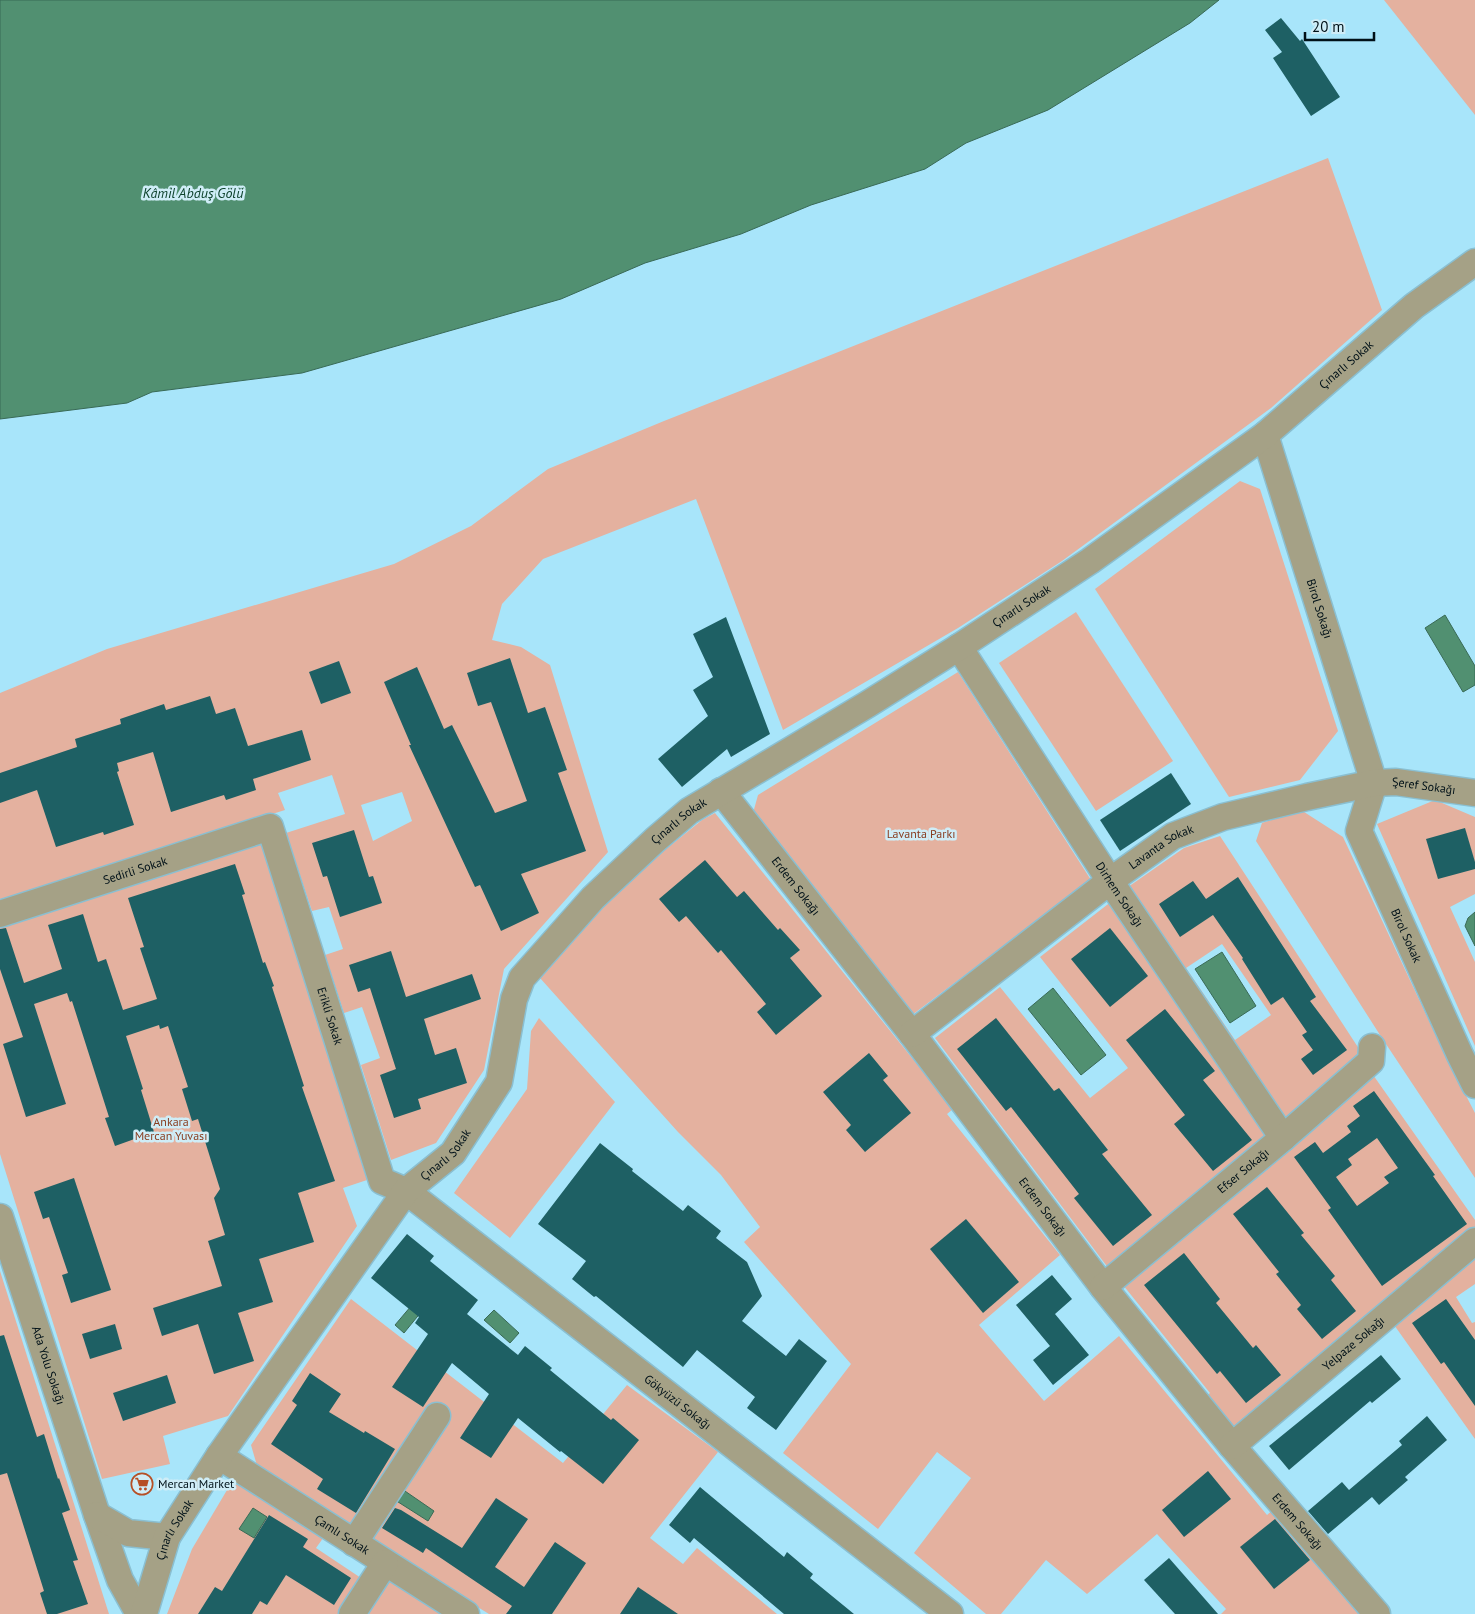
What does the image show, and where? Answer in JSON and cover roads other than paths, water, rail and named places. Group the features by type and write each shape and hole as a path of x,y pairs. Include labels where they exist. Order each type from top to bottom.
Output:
{"street":[{"name":"Çınarlı Sokak","path":"144,1614 167,1537 219,1456 406,1191 453,1153 499,1082 514,999 522,978 600,891 689,811 959,647 1090,561 1266,435 1414,306 1475,262"},
{"name":"Birol Sokağı","path":"1266,435 1374,783"},
{"name":"Dirhem Sokağı","path":"959,647 1110,881 1283,1138"},
{"name":"Şeref Sokağı","path":"1374,783 1396,782 1475,793"},
{"name":"Lavanta Sokak","path":"912,1034 1110,881 1173,836 1222,817 1374,783"},
{"name":"Birol Sokak","path":"1374,783 1359,830 1460,1056 1475,1085"},
{"name":"Erdem Sokağı","path":"721,791 912,1034 1102,1287 1232,1446 1377,1614"},
{"name":"Erikli Sokak","path":"270,827 382,1181 406,1191"},
{"name":"Sedirli Sokak","path":"0,914 270,827"},
{"name":"Efser Sokağı","path":"1102,1287 1283,1138 1371,1061 1372,1046"},
{"name":"Gökyüzü Sokağı","path":"406,1191 950,1614"},
{"name":"Ada Yolu Sokağı","path":"0,1217 97,1515 120,1580 140,1614"},
{"name":"Yelpaze Sokağı","path":"1232,1446 1475,1241"},
{"path":"354,1543 437,1416"},
{"name":"Çamlı Sokak","path":"219,1456 466,1614"},
{"path":"97,1515 128,1532 167,1537"},
{"path":"352,1614 385,1563"}],"water":[{"name":"Kâmil Abduş Gölü","path":"0,0 1219,0 1190,23 1048,110 966,143 925,169 811,205 741,234 645,263 561,299 302,373 152,392 127,403 0,419"},
{"path":"1445,615 1475,666 1475,685 1463,692 1425,628"},
{"path":"1475,912 1475,946 1465,926 1468,918"},
{"path":"1222,952 1256,1006 1230,1023 1195,969"},
{"path":"1053,988 1106,1055 1081,1075 1028,1009"},
{"path":"417,1299 426,1306 404,1333 395,1325"},
{"path":"494,1310 519,1333 510,1343 484,1320"},
{"path":"402,1489 434,1511 428,1521 395,1500"},
{"path":"253,1508 267,1517 254,1538 239,1529"}],"place":[{"name":"Mercan Market","path":"142,1484"}],"park label":[{"name":"Lavanta Parkı","path":"921,834"},
{"name":"Ankara Mercan Yuvası","path":"171,1129"}]}
